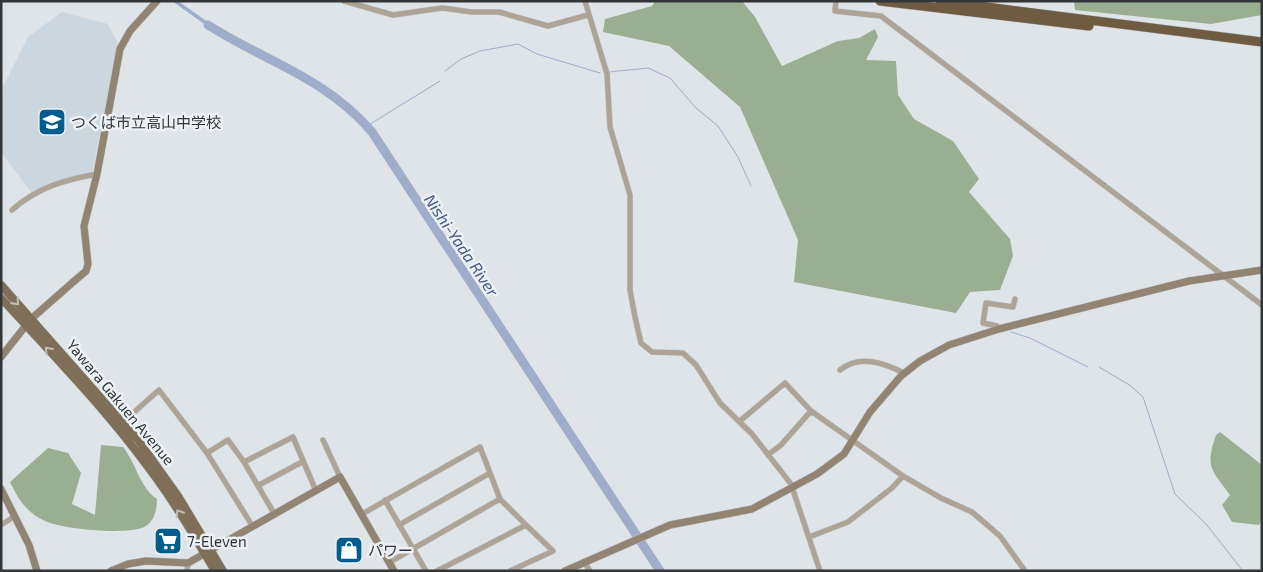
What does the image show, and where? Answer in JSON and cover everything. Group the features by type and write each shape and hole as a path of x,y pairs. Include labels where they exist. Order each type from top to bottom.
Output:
{"highway":[{"path":"880,1 1077,25 1184,33"},
{"path":"940,1 1262,42"}],"main road":[{"name":"Yawara Gakuen Avenue","path":"1,285 29,322 107,414 151,470 208,552 224,571"},
{"name":"Yawara Gakuen Avenue","path":"1,298 29,322 123,422 167,480 208,552 215,571"}],"street":[{"path":"1,357 29,322 86,270 88,254 84,226 97,174 120,49 130,31 157,1"},
{"path":"344,1 393,15 442,8 472,12 499,12 548,26 588,15"},
{"path":"585,1 606,74 610,127 630,196 630,290 641,343 652,352 683,353 696,365 720,403 740,421 769,454 793,487 820,571"},
{"path":"836,4 835,11 882,16 1262,305"},
{"path":"12,210 28,196 45,187 65,180 97,174"},
{"path":"565,571 645,535 682,522 752,509 833,464 854,440 870,412 886,391 904,373 931,354 949,345 999,329 1221,274 1262,270"},
{"path":"999,329 997,326 983,323 986,303 1013,307 1015,299"},
{"path":"840,370 852,364 869,361 884,364 904,373"},
{"path":"740,421 785,383 811,411 903,476 934,494 972,512 1000,536 1014,552 1025,571"},
{"path":"123,422 159,390 207,453 253,527"},
{"path":"769,454 781,445 811,411"},
{"path":"244,462 293,437 302,462 316,491"},
{"path":"207,453 228,440 259,485 275,515"},
{"path":"323,440 340,477 394,571"},
{"path":"362,514 480,447 500,499 553,551 510,571"},
{"path":"259,485 302,462"},
{"path":"399,525 490,473"},
{"path":"809,537 848,522 892,488 903,476"},
{"path":"111,571 128,564 146,561 188,567 208,552 340,477"},
{"path":"1,488 30,545 37,571"},
{"path":"390,562 500,499"},
{"path":"385,500 426,571"},
{"path":"1,525 15,516"},
{"path":"437,571 526,525"},
{"path":"584,562 590,571"}],"shaded area":[{"name":"つくば市立高山中学校","path":"62,12 108,24 118,44 92,173 47,184 31,192 1,152 1,91 28,37"}],"green space":[{"path":"655,1 742,1 755,17 782,66 838,41 859,38 875,29 878,37 866,60 896,61 898,95 914,119 953,141 979,179 969,192 1010,239 1013,256 1000,290 970,292 956,313 794,282 798,240 740,107 669,46 603,32 605,19 652,6"},
{"path":"1074,1 1262,1 1262,15 1211,24 1075,10"},
{"path":"1220,432 1262,465 1262,518 1259,525 1232,522 1222,505 1230,495 1214,473 1211,461 1216,435"},
{"path":"101,445 123,447 142,482 157,499 156,510 146,526 126,531 112,531 80,529 53,524 39,518 28,510 10,482 48,448 68,453 81,473 72,504 95,515"}],"water":[{"path":"172,1 178,1 219,30 217,33"}],"waterway":[{"name":"Nishi-Yada River","path":"208,25 294,72 335,97 372,132 660,571"},
{"path":"445,71 461,59 480,51 518,44 537,54 600,73"},
{"path":"609,72 648,68 670,78 696,108 718,126 738,157 751,186"},
{"path":"367,126 440,81"},
{"path":"1011,332 1030,338 1088,367"},
{"path":"1099,367 1131,386 1143,397 1175,494 1206,524 1243,571"}],"place":[{"name":"つくば市立高山中学校","path":"52,122"},
{"name":"7-Eleven","path":"168,541"},
{"name":"パワー","path":"349,550"}]}
